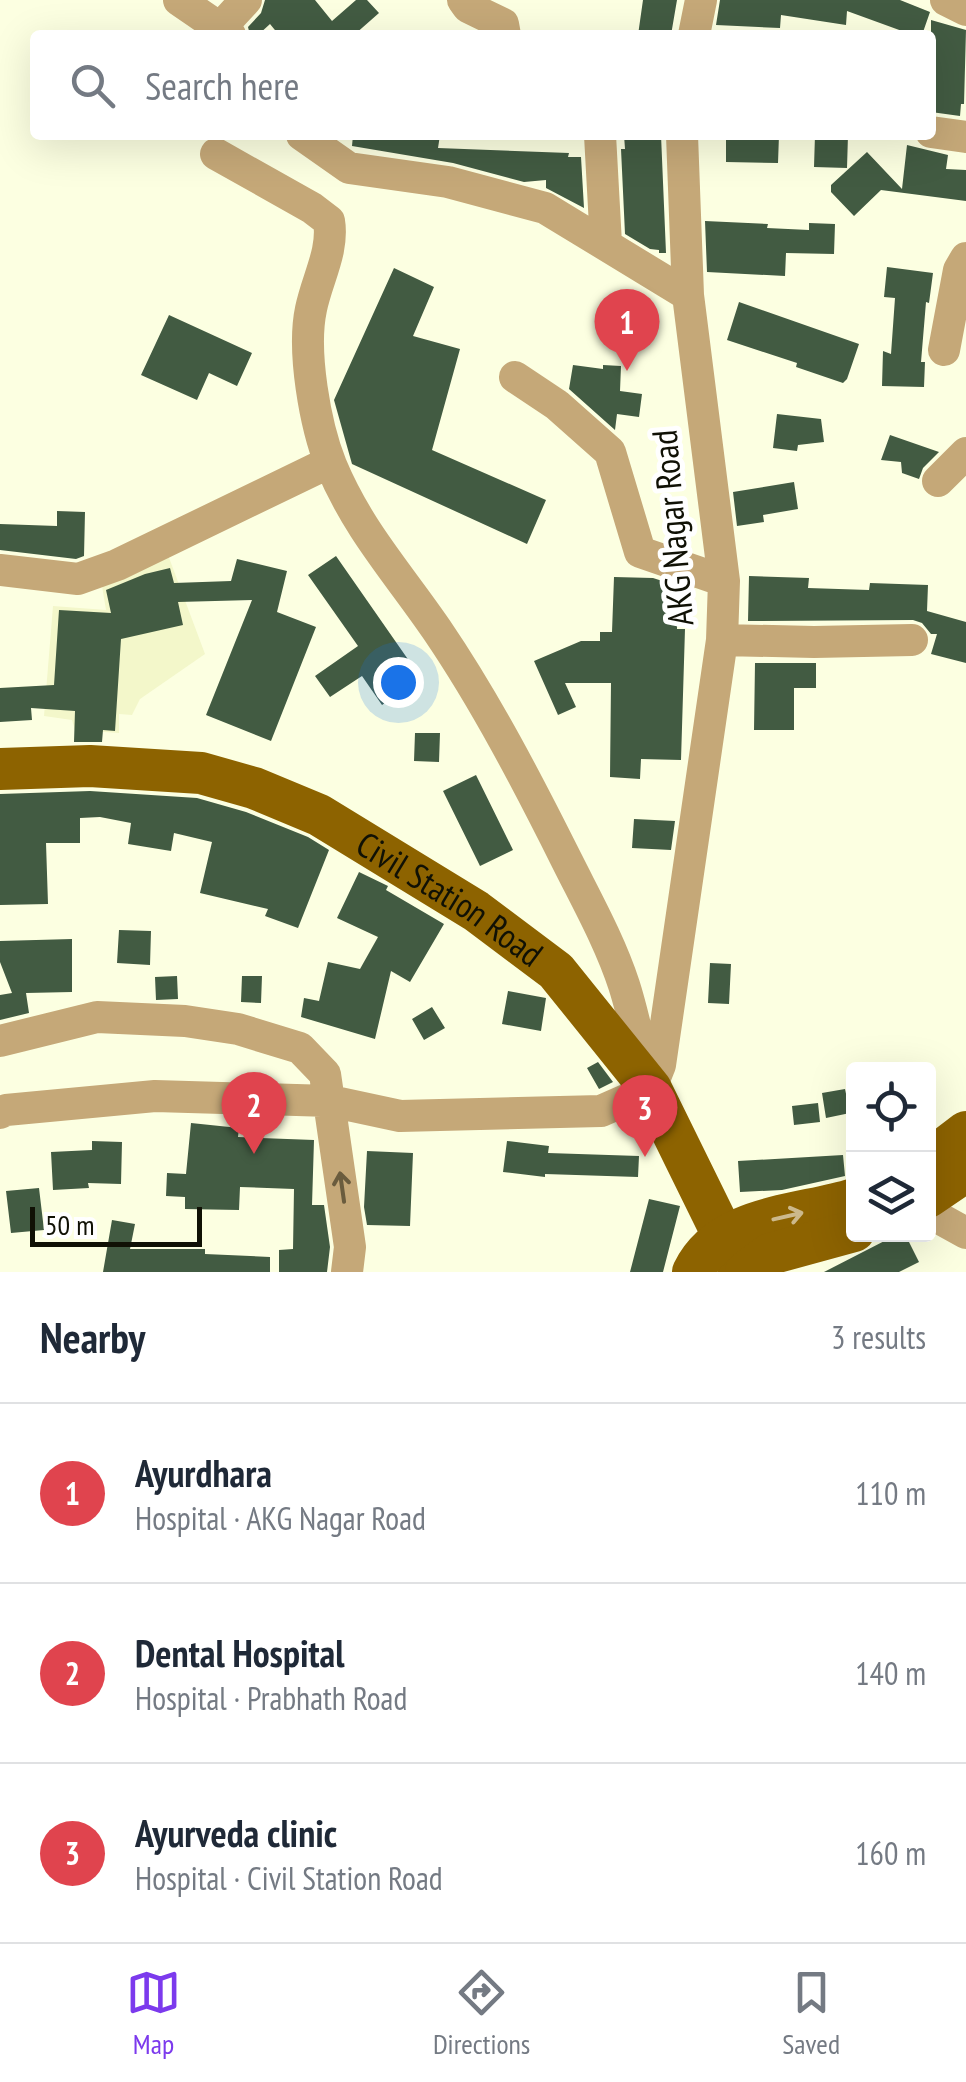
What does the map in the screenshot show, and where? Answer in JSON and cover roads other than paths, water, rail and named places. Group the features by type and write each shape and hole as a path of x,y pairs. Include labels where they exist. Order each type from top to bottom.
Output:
{"main road":[{"name":"Civil Station Road","path":"0,769 90,766 201,774 254,788 319,814 476,911 556,971 651,1090 737,1260"},
{"path":"936,1183 953,1152 966,1103"},
{"path":"737,1260 743,1226 846,1200"},
{"path":"693,1272 707,1249 737,1260 846,1234"}],"street":[{"path":"179,0 224,30"},
{"path":"227,30 246,0"},
{"path":"463,0 468,7 502,24 504,30"},
{"path":"695,30 702,0"},
{"path":"946,0 966,10"},
{"path":"936,133 966,137"},
{"path":"309,140 349,168 448,182 546,208 688,296"},
{"path":"600,140 606,244"},
{"name":"AKG Nagar Road","path":"651,1090 660,1065 722,640 724,582 688,296 682,140"},
{"path":"2,1102 154,1096 330,1101 400,1116 601,1111 651,1090 623,983 546,821 438,631 368,538 330,462 306,338 328,252 328,221 216,154"},
{"path":"944,350 959,270 966,258"},
{"path":"515,377 557,405 610,452 640,552 724,582"},
{"path":"938,480 966,452"},
{"path":"0,570 78,579 117,565 330,462"},
{"path":"722,640 912,640"},
{"path":"0,1041 97,1017 184,1021 238,1029 300,1048 326,1074 350,1247 347,1272"},
{"path":"936,1216 966,1233"}],"place":[{"name":"Ayurdhara","path":"627,371"},
{"name":"Dental Hospital","path":"254,1154"},
{"name":"Ayurveda clinic","path":"645,1157"}]}
